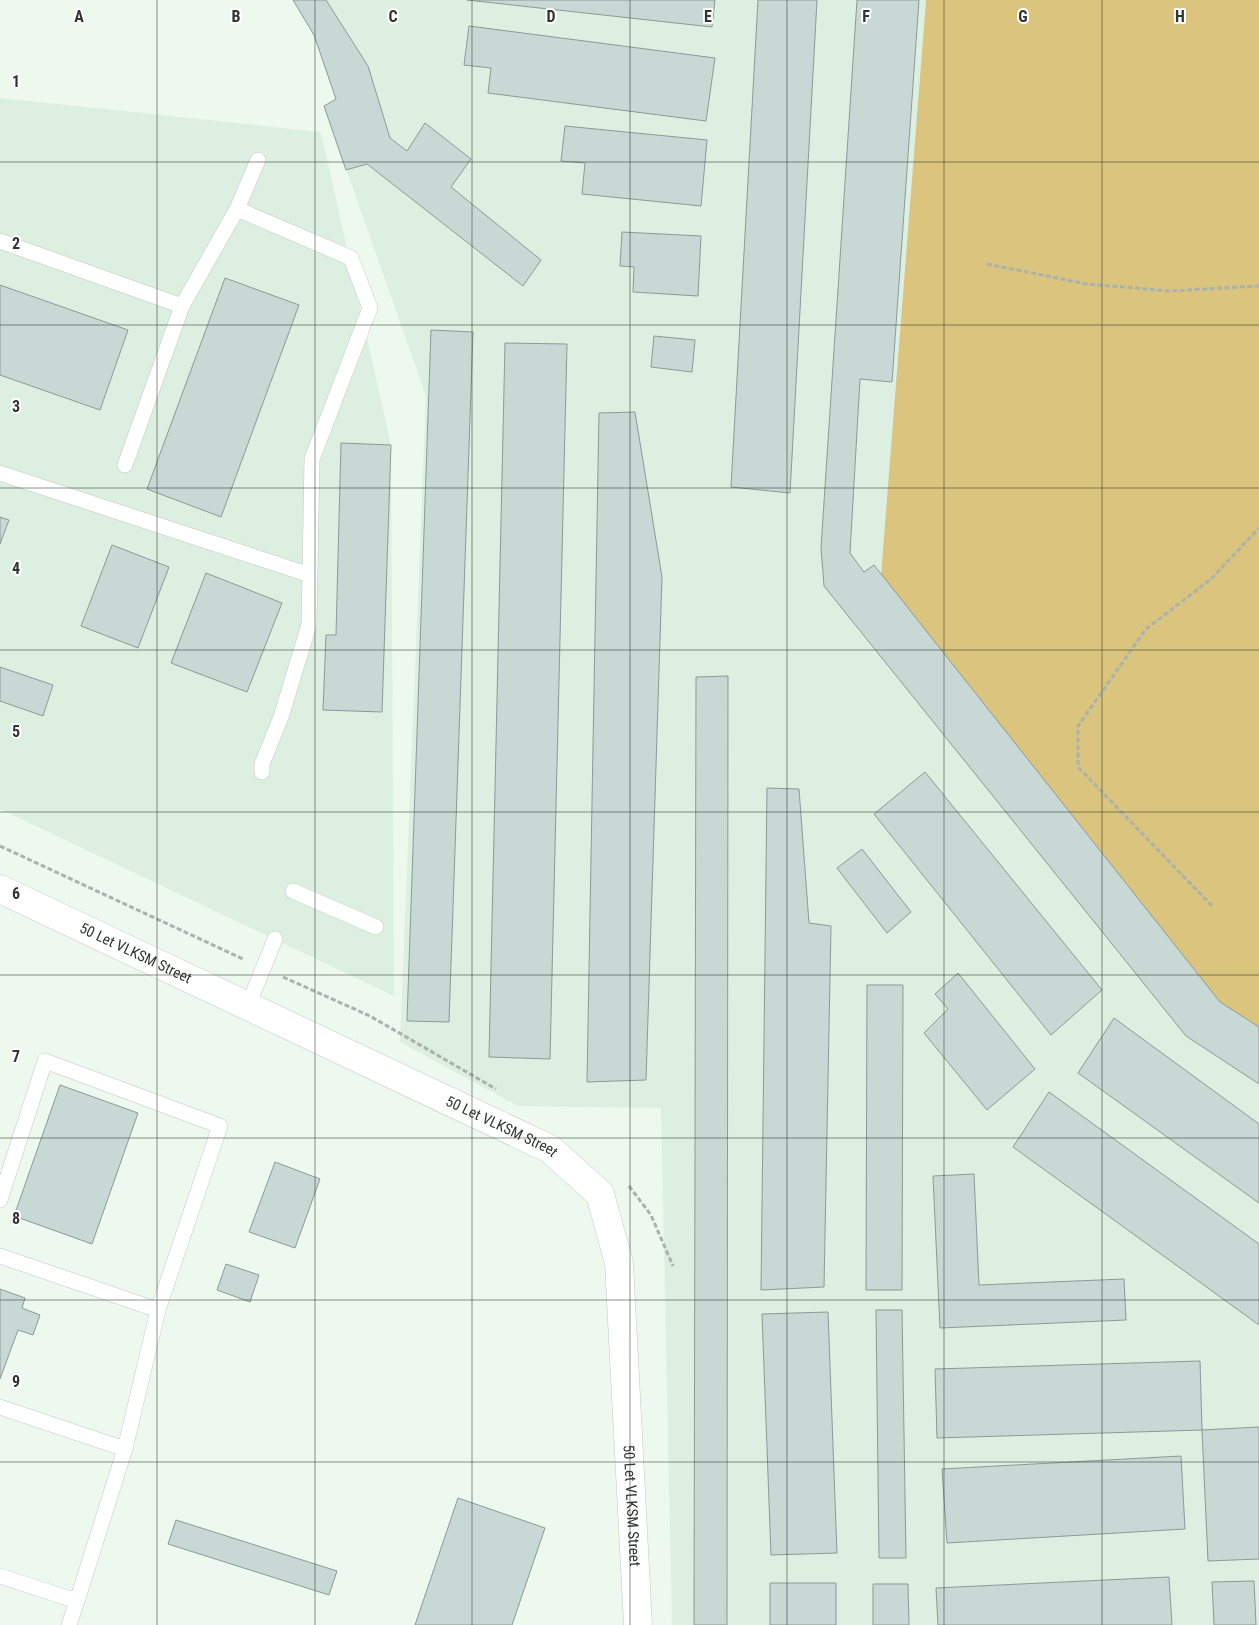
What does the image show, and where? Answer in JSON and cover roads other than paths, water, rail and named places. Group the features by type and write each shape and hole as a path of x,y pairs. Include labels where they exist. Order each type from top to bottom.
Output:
{"main road":[{"name":"50 Let VLKSM Street","path":"0,888 550,1149 600,1194 619,1263 638,1625"}],"lane":[{"path":"125,465 182,306 237,209 258,160"},
{"path":"237,209 351,258 370,308 312,459 309,625 281,717 262,764 262,772"},
{"path":"0,241 182,306"},
{"path":"0,473 310,574"},
{"path":"292,891 376,927"},
{"path":"248,1006 274,939"},
{"path":"0,1200 45,1061 220,1126 158,1310 125,1449 69,1625"},
{"path":"0,1256 158,1310"},
{"path":"0,1407 125,1449"},
{"path":"0,1576 77,1601"}]}
